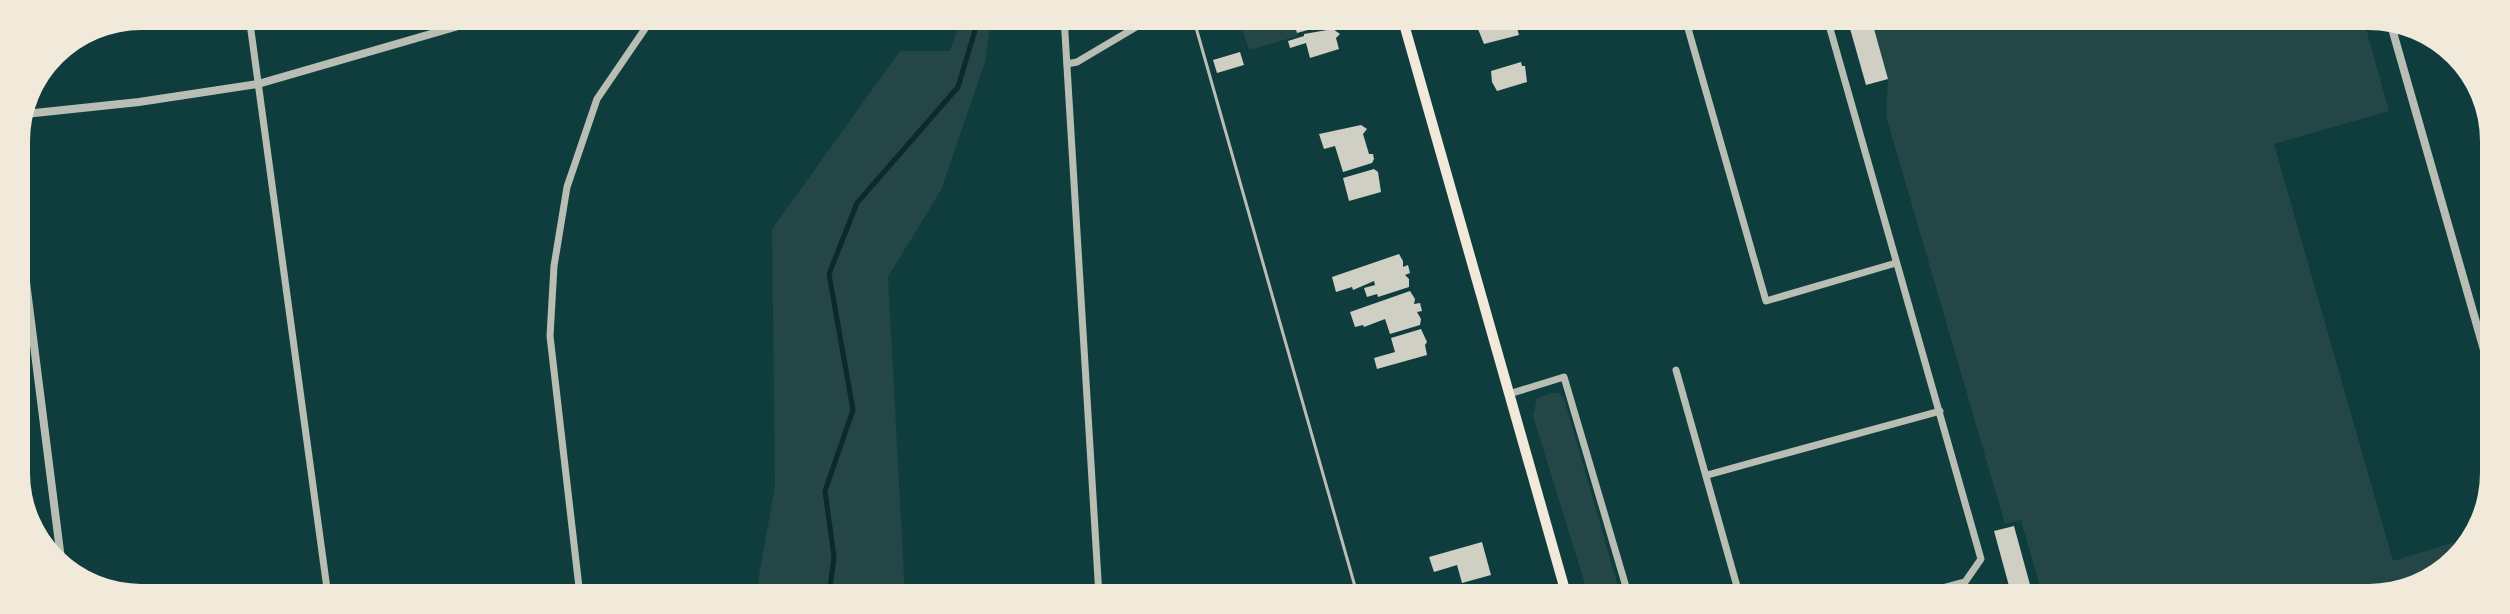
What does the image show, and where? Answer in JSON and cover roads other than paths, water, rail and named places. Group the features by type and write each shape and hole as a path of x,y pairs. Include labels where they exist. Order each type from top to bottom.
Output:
{"main road":[{"path":"1406,30 1563,584"}],"street":[{"path":"251,30 326,584"},
{"path":"34,113 139,102 258,84 445,30"},
{"path":"579,584 550,336 554,266 567,187 597,99 644,30"},
{"path":"1065,30 1098,584"},
{"path":"1067,64 1077,62 1131,30"},
{"path":"1688,30 1766,301 1896,263"},
{"path":"1830,30 1981,559 1965,582 1958,584"},
{"path":"2393,33 2480,336"},
{"path":"30,314 60,549"},
{"path":"1676,370 1736,584"},
{"path":"1509,394 1564,377 1625,584"},
{"path":"1707,475 1940,411"}],"lane":[{"path":"1197,30 1354,584"}],"waterway":[{"path":"831,584 834,557 825,491 853,410 829,274 857,203 958,87 975,30"}]}
